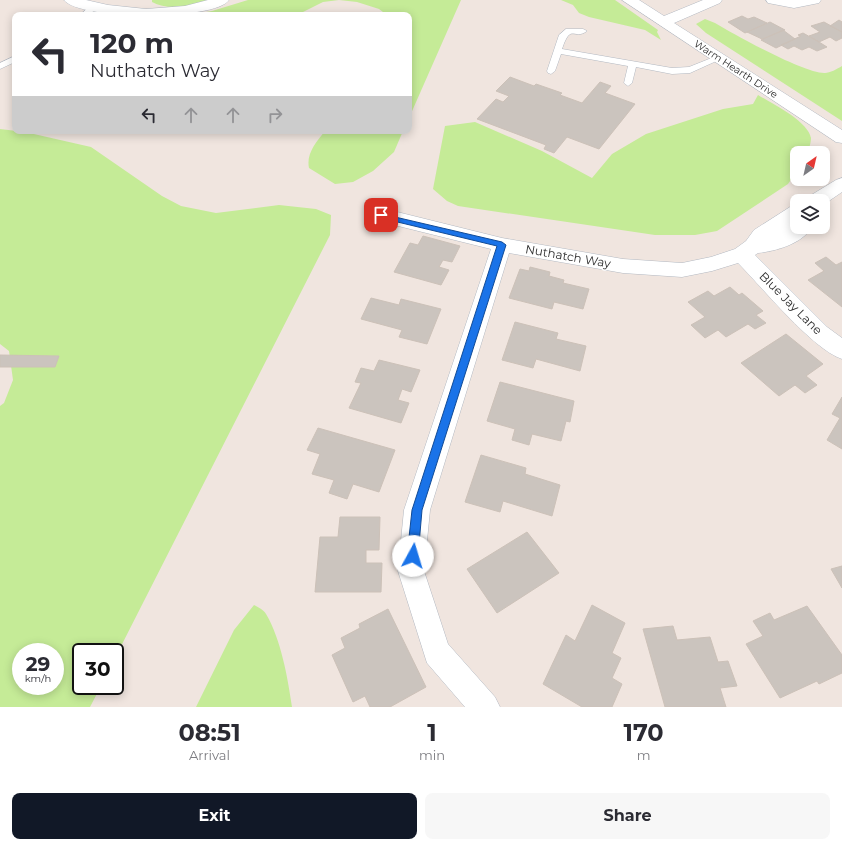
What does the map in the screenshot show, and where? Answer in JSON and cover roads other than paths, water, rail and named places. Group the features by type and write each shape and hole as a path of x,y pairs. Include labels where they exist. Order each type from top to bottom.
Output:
{"street":[{"path":"71,0 89,12 167,11 192,8 222,0"},
{"name":"Warm Hearth Drive","path":"629,0 842,138"},
{"path":"663,22 715,0"},
{"path":"773,0 794,4 814,0"},
{"path":"826,194 842,184"},
{"path":"830,210 842,202"},
{"name":"Nuthatch Way","path":"381,215 502,245 623,266 682,270 712,264 748,250 775,244 791,234"},
{"path":"748,250 760,235 790,216"},
{"path":"485,707 437,653 411,571 417,510 502,245"},
{"name":"Blue Jay Lane","path":"748,250 819,333 842,350"}],"lane":[{"path":"551,71 566,32 574,30 583,31"},
{"path":"558,51 667,70 684,71 719,58"},
{"path":"0,66 12,60"},
{"path":"628,83 633,64"}]}
